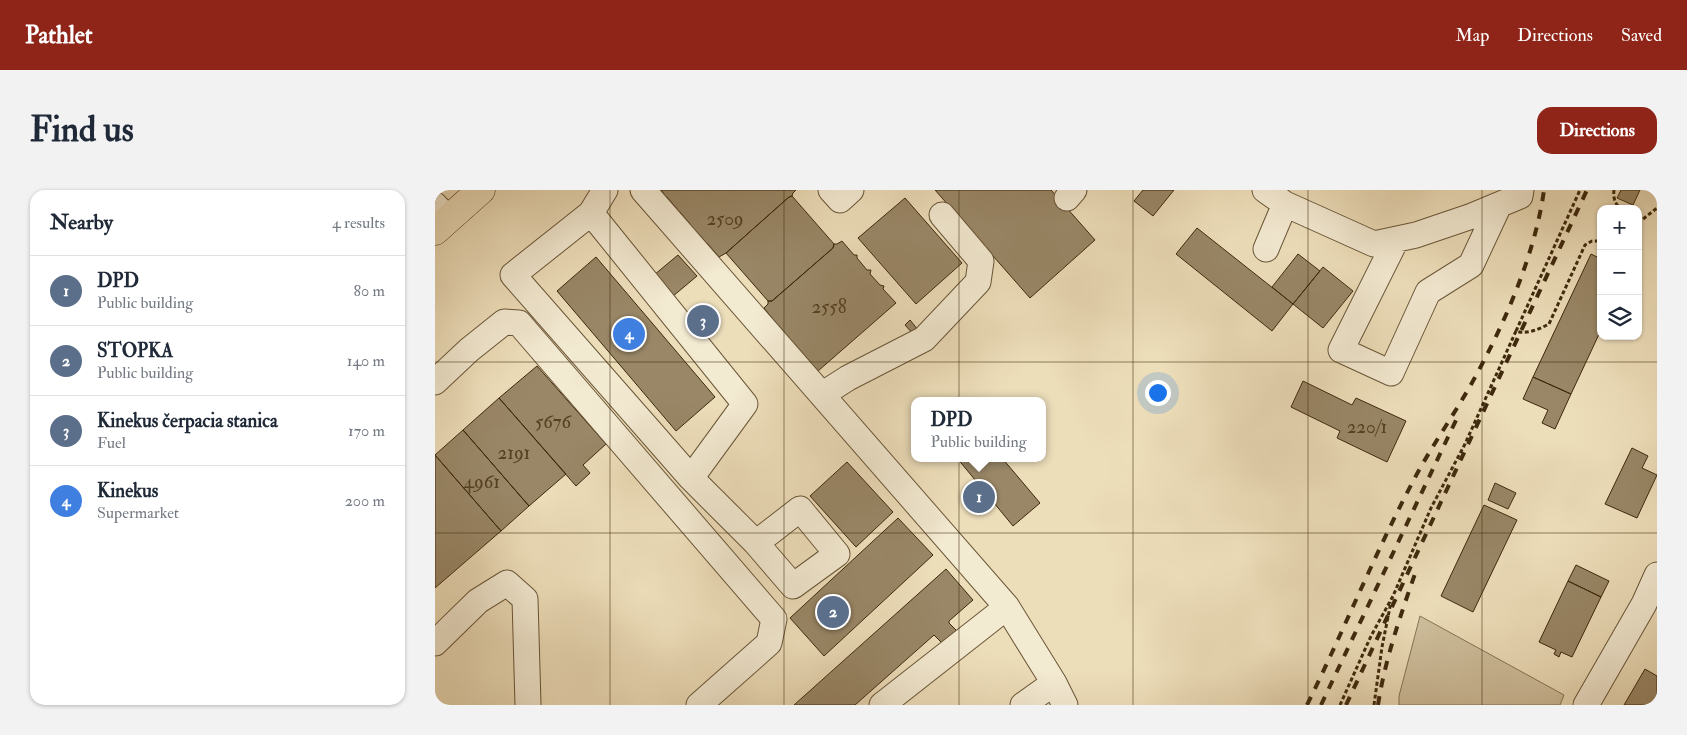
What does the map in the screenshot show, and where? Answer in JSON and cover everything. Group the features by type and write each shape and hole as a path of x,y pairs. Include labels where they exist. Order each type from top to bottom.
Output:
{"main road":[{"path":"439,218 481,190"}],"street":[{"path":"605,190 591,213 513,275 691,478 756,543"},
{"path":"643,190 1007,607 1051,694 1065,705"},
{"path":"831,190 840,200 851,190"},
{"path":"1266,249 1275,197 1374,244 1416,235 1472,216 1520,196 1521,190"},
{"path":"1396,240 1341,350 1391,373 1428,292 1471,265 1499,205"},
{"path":"591,213 745,404 691,478"},
{"path":"823,394 848,378 924,339 979,282 981,261 943,215"},
{"path":"435,382 469,350 504,322 519,323 774,619 769,643 699,705"},
{"path":"1585,705 1645,604 1657,575"},
{"path":"435,643 478,602 507,583 525,599 528,705"},
{"path":"882,705 1007,607"},
{"path":"1023,705 1051,694"}],"path":[{"path":"1340,705 1371,636 1393,596 1431,508 1465,444 1580,190"},
{"path":"1614,190 1613,195 1617,205"},
{"path":"1642,220 1657,208"},
{"path":"1516,330 1521,332 1536,330 1549,324 1585,245 1592,241 1597,241"},
{"path":"1374,705 1382,647 1393,596"}],"shaded area":[{"path":"1420,616 1564,695 1560,705 1399,705 1399,696"}],"building":[{"path":"661,190 796,190 792,196 719,257 690,227 690,224 680,212 677,212 677,209 664,196"},
{"path":"935,190 1051,190 1095,240 1030,298"},
{"path":"1143,190 1174,190 1153,216 1134,201"},
{"path":"1621,190 1640,190 1633,205 1617,198"},
{"path":"792,196 834,244 833,248 772,301 768,301 726,253"},
{"path":"905,198 962,263 916,304 858,238"},
{"path":"1197,228 1293,304 1272,331 1176,254"},
{"path":"842,241 854,255 857,255 857,258 867,270 871,270 870,274 880,285 884,286 883,289 896,303 818,371 806,357 803,357 803,354 793,342 789,341 789,338 779,326 776,326 776,323 764,308 768,301 772,301 833,248 834,244"},
{"path":"1298,254 1320,271 1293,304 1272,287"},
{"path":"1591,254 1597,257 1597,339 1571,394 1533,377"},
{"path":"678,255 697,276 666,302 648,280"},
{"path":"596,257 715,397 676,431 557,291"},
{"path":"1323,267 1353,291 1323,328 1293,304"},
{"path":"910,320 919,331 914,335 905,325"},
{"path":"537,366 606,444 583,465 590,473 576,486 499,398"},
{"path":"1533,377 1571,394 1555,429 1542,423 1548,410 1523,399"},
{"path":"1303,381 1352,405 1356,398 1406,421 1387,462 1337,438 1340,431 1291,407"},
{"path":"499,398 566,474 529,506 463,430"},
{"path":"463,430 529,506 501,531 435,455"},
{"path":"1632,448 1648,456 1642,468 1657,475 1637,518 1605,504"},
{"path":"435,455 501,531 435,588"},
{"path":"847,462 893,512 856,547 810,496"},
{"path":"960,462 1005,462 1040,503 1013,526"},
{"path":"1495,483 1516,493 1508,509 1488,500"},
{"path":"1484,505 1517,520 1473,612 1441,596"},
{"path":"898,518 933,555 824,656 790,618"},
{"path":"1576,565 1609,581 1601,597 1568,581"},
{"path":"946,569 973,600 949,621 957,631 943,644 934,635 855,705 794,705"},
{"path":"1568,581 1601,597 1572,657 1561,652 1559,657 1554,654 1556,650 1539,642"},
{"path":"1645,669 1657,676 1657,705 1624,705"}],"railway":[{"path":"1307,705 1403,501 1424,461 1469,388 1505,317 1533,241 1544,190"},
{"path":"1346,705 1587,190"},
{"path":"1321,705 1458,416"},
{"path":"1378,705 1389,654 1416,571"}],"place":[{"name":"Kinekus čerpacia stanica","path":"703,321"},
{"name":"Kinekus","path":"629,334"},
{"name":"DPD","path":"979,497"},
{"name":"STOPKA","path":"833,612"}]}
